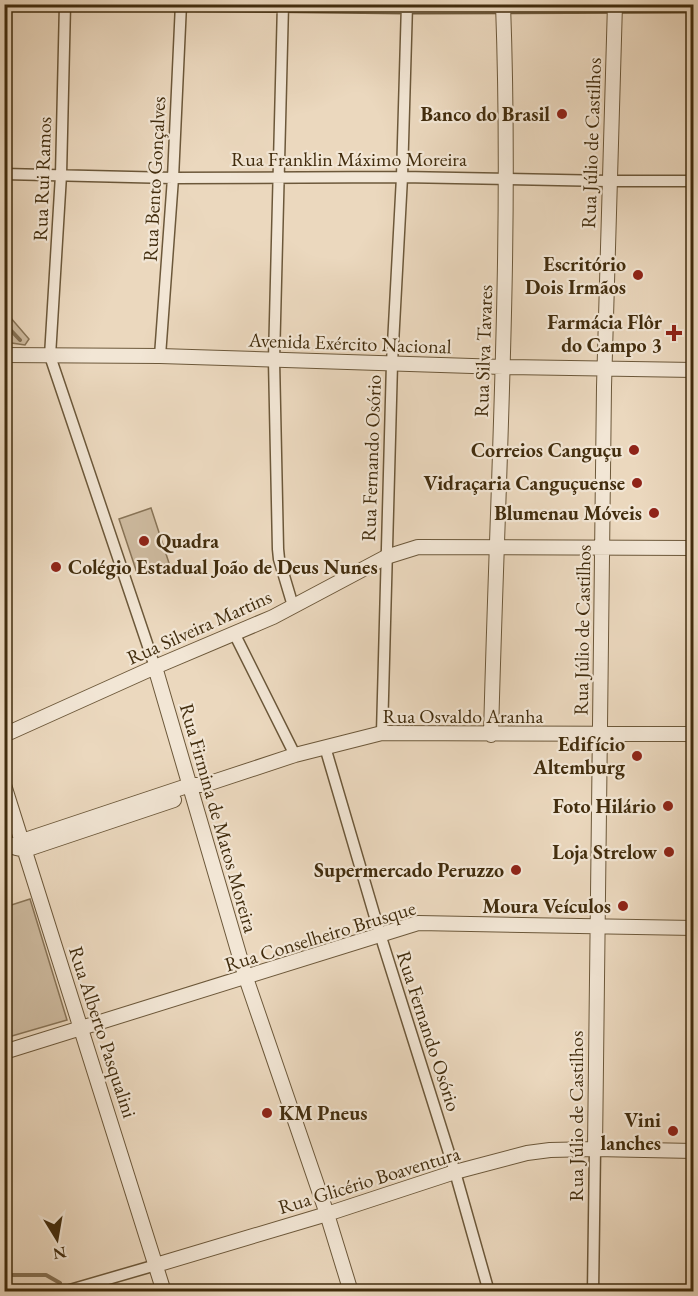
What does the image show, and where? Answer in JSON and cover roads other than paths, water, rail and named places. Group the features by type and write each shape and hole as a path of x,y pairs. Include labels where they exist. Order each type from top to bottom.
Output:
{"street":[{"path":"65,4 693,7"},
{"name":"Rua Rui Ramos","path":"50,356 61,175 65,4"},
{"name":"Rua Bento Gonçalves","path":"160,356 173,178 181,5"},
{"path":"283,5 274,360 278,549 293,606"},
{"name":"Rua Fernando Osório","path":"382,734 392,363 402,177 407,6"},
{"name":"Rua Silva Tavares","path":"491,735 507,178 503,6"},
{"name":"Rua Júlio de Castilhos","path":"593,1292 604,368 615,6"},
{"name":"Rua Franklin Máximo Moreira","path":"4,174 173,178 402,177 693,181"},
{"name":"Avenida Exército Nacional","path":"4,355 160,356 503,367 693,370"},
{"name":"Rua Firmina de Matos Moreira","path":"50,356 195,788 246,978 327,1214 351,1292"},
{"name":"Rua Silveira Martins","path":"4,735 154,667 273,617 386,557 418,547 693,548"},
{"path":"234,633 295,755"},
{"name":"Rua Osvaldo Aranha","path":"16,847 295,755 382,734 693,734"},
{"name":"Rua Fernando Osório","path":"325,747 489,1292"},
{"name":"Rua Alberto Pasqualini","path":"4,785 16,847 81,1029 164,1292"},
{"name":"Rua Conselheiro Brusque","path":"4,1052 418,923 693,928"},
{"name":"Rua Glicério Boaventura","path":"63,1292 527,1153 595,1149 693,1151"}],"waterway":[{"path":"4,323 20,340"},
{"path":"4,1275 46,1275 60,1283"}],"place":[{"name":"Banco do Brasil","path":"562,114"},
{"name":"Escritório Dois Irmãos","path":"638,275"},
{"name":"Farmácia Flôr do Campo 3","path":"674,333"},
{"name":"Correios Canguçu","path":"634,450"},
{"name":"Vidraçaria Canguçuense","path":"637,483"},
{"name":"Blumenau Móveis","path":"654,513"},
{"name":"Quadra","path":"144,541"},
{"name":"Colégio Estadual João de Deus Nunes","path":"56,567"},
{"name":"Edifício Altemburg","path":"637,756"},
{"name":"Foto Hilário","path":"668,806"},
{"name":"Loja Strelow","path":"669,852"},
{"name":"Supermercado Peruzzo","path":"516,870"},
{"name":"Moura Veículos","path":"623,906"},
{"name":"KM Pneus","path":"267,1113"},
{"name":"Vini lanches","path":"673,1131"}]}
